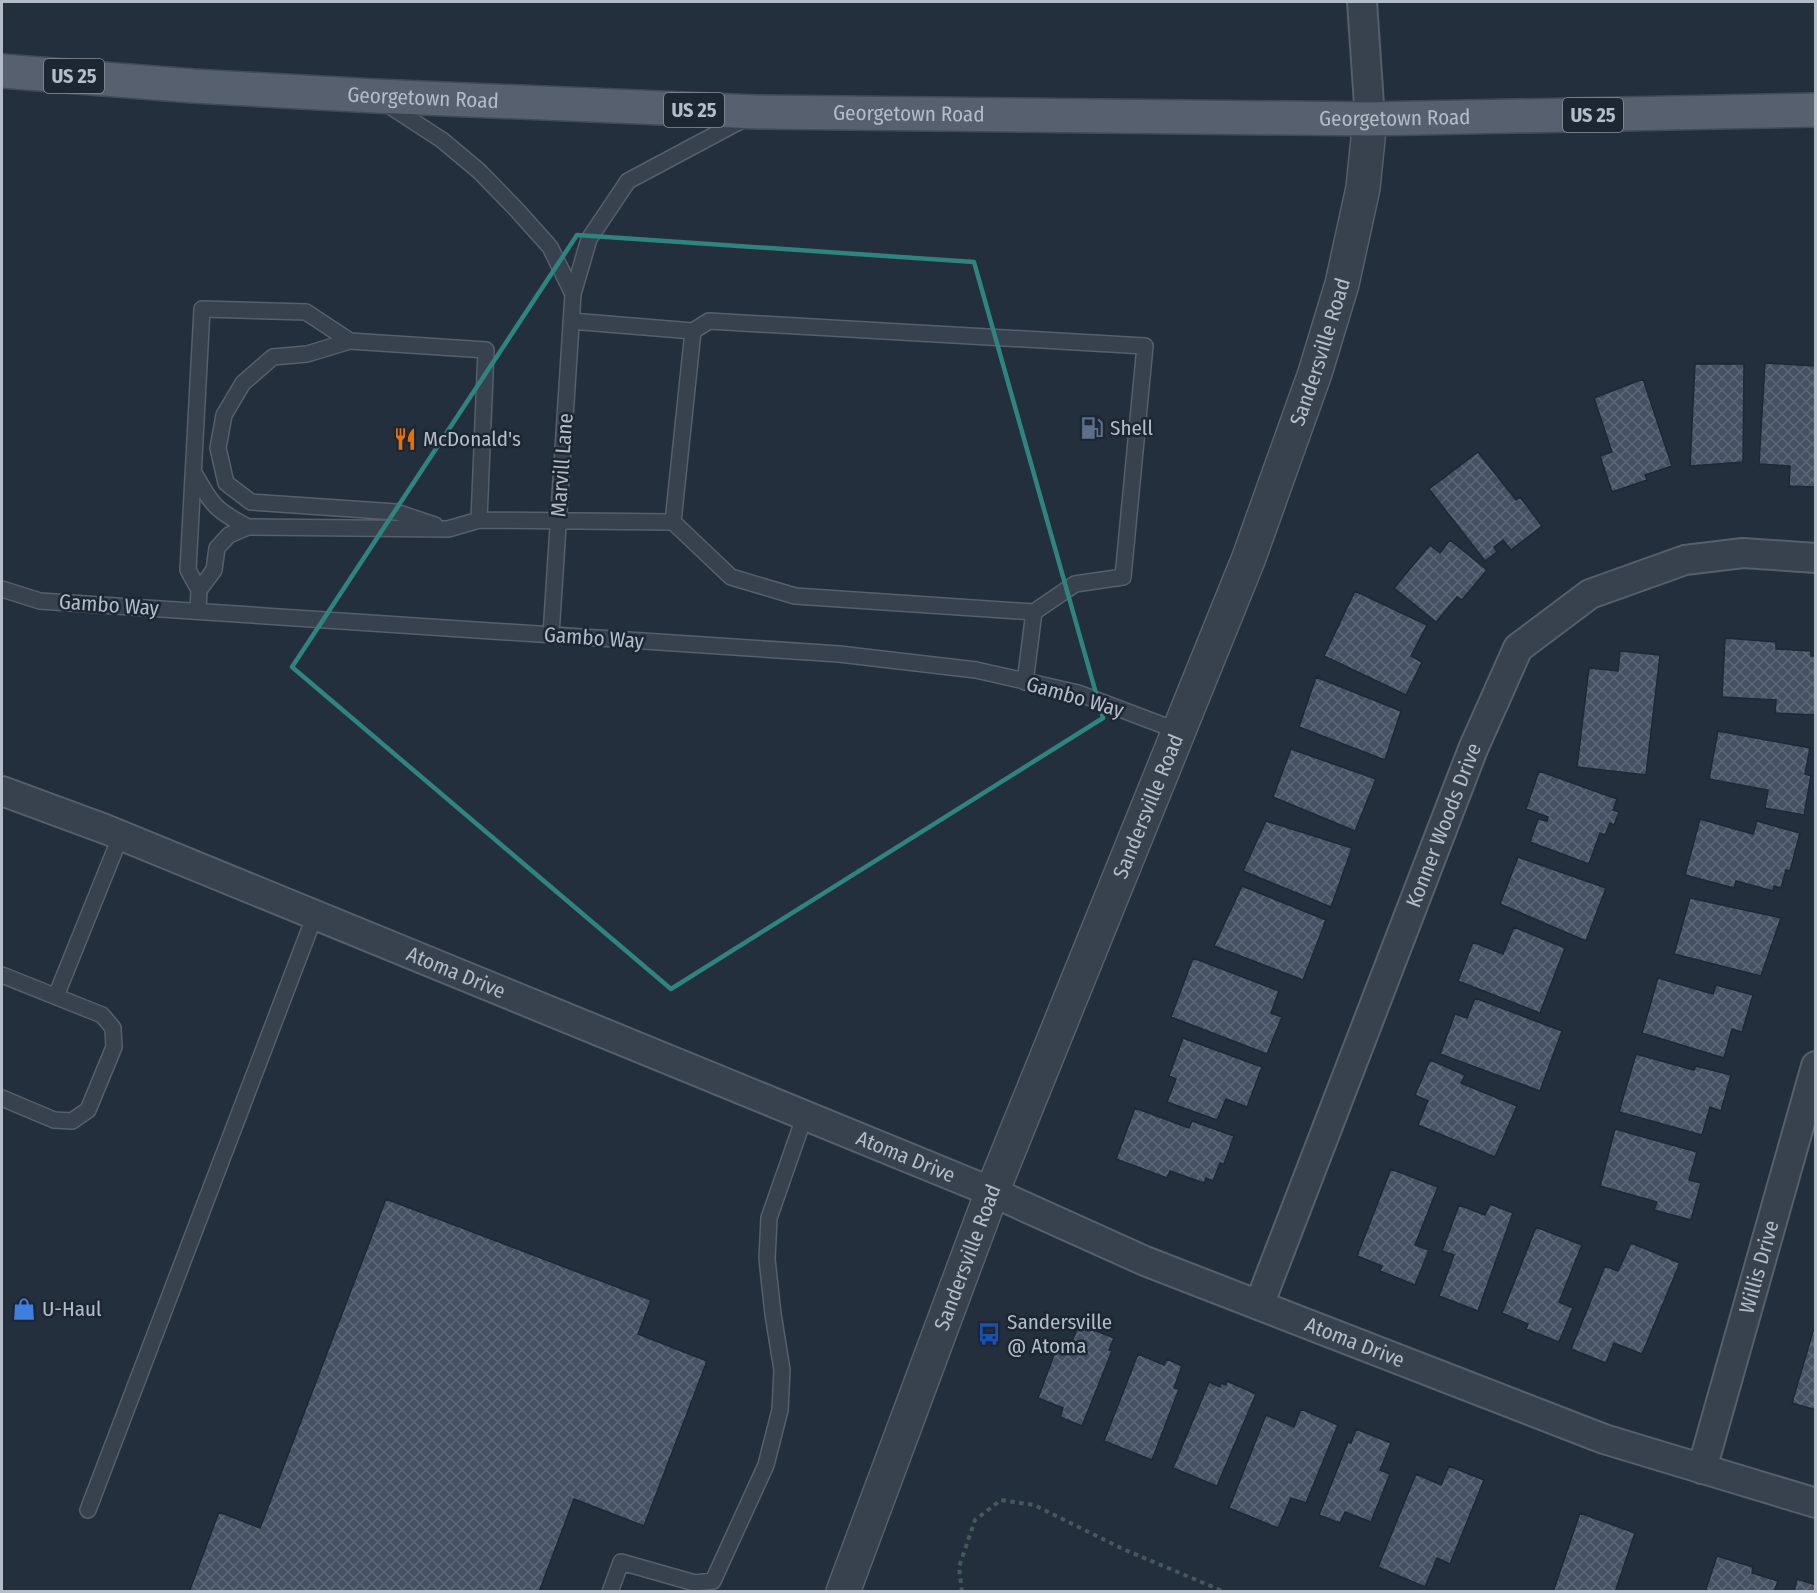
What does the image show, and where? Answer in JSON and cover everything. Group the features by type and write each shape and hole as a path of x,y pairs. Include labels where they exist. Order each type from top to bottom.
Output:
{"main road":[{"name":"Georgetown Road","path":"2,71 193,86 375,96 757,112 1370,119 1815,110"}],"street":[{"name":"Sandersville Road","path":"843,1592 992,1192 1248,561 1314,373 1347,263 1363,188 1370,119 1362,2"},
{"name":"Konner Woods Drive","path":"1259,1305 1473,748 1518,648 1590,594 1685,560 1743,553 1815,558"},
{"name":"Atoma Drive","path":"2,791 121,835 805,1115 992,1192 1145,1261 1604,1439 1815,1503"},
{"name":"Willis Drive","path":"1702,1469 1815,1066"}],"lane":[{"path":"375,96 442,140 509,201 550,247 573,294"},
{"name":"Marvill Lane","path":"551,635 573,294 589,239 628,181 757,112"},
{"path":"198,611 199,590 188,570 202,309 306,312 350,341"},
{"path":"199,590 214,570 218,548 229,535 248,527 448,529 479,520 672,522 731,577 795,596 1034,612 1076,584 1123,577 1145,346 709,321 693,331 571,321"},
{"path":"672,522 693,331"},
{"path":"448,529 396,512 251,502 226,483 218,448 224,415 243,383 273,357 307,354 350,341 486,350 479,520"},
{"path":"194,473 209,499 223,514 248,527"},
{"name":"Gambo Way","path":"2,589 40,601 839,654 976,670 1078,693 1178,731"},
{"path":"1025,682 1034,612"},
{"path":"56,996 121,835"},
{"path":"88,1510 315,915"},
{"path":"2,975 102,1015 113,1028 114,1047 88,1110 72,1121 54,1120 2,1098"},
{"path":"609,1592 621,1562 695,1583 713,1581 766,1466 780,1410 782,1370 772,1314 767,1259 769,1218 805,1115"}],"path":[{"path":"962,1592 959,1567 975,1520 1001,1500 1034,1505 1123,1548 1225,1592"}],"highlighted area":[{"path":"577,235 974,262 1103,718 671,989 292,667"}],"building":[{"path":"1765,363 1816,366 1816,487 1789,486 1790,466 1759,464"},
{"path":"1695,364 1744,364 1743,462 1690,466"},
{"path":"1643,379 1672,466 1645,475 1647,480 1612,492 1600,456 1612,452 1594,398"},
{"path":"1478,452 1516,500 1520,497 1542,526 1511,550 1503,540 1494,547 1497,552 1485,561 1429,489"},
{"path":"1450,540 1487,570 1462,600 1457,597 1436,622 1394,588 1430,545 1440,553"},
{"path":"1355,591 1427,625 1411,656 1422,662 1406,695 1324,656"},
{"path":"1725,638 1776,642 1776,649 1811,651 1811,656 1816,656 1816,715 1775,713 1776,700 1722,697"},
{"path":"1620,651 1660,655 1646,775 1577,767 1589,668 1618,671"},
{"path":"1316,677 1401,711 1385,760 1299,727"},
{"path":"1718,731 1810,748 1805,774 1811,776 1804,815 1765,808 1768,790 1709,779"},
{"path":"1291,749 1376,779 1355,831 1273,797"},
{"path":"1539,771 1617,799 1613,810 1619,812 1614,825 1610,823 1605,835 1600,833 1589,864 1530,842 1538,819 1547,821 1548,817 1526,809"},
{"path":"1700,819 1753,834 1757,821 1800,833 1790,871 1786,870 1781,888 1774,886 1773,891 1736,881 1734,888 1685,875"},
{"path":"1266,821 1352,848 1331,907 1243,871"},
{"path":"1518,857 1606,888 1586,941 1500,904"},
{"path":"1242,886 1326,920 1303,980 1214,946"},
{"path":"1690,898 1781,918 1761,976 1674,954"},
{"path":"1514,927 1565,948 1540,1013 1458,981 1473,942 1503,954"},
{"path":"1193,958 1279,991 1271,1013 1282,1017 1267,1054 1171,1017"},
{"path":"1658,978 1713,994 1716,985 1753,995 1742,1032 1732,1029 1724,1058 1642,1033"},
{"path":"1475,998 1562,1031 1540,1091 1440,1054 1455,1014 1467,1018"},
{"path":"1183,1038 1262,1067 1247,1107 1226,1099 1217,1120 1167,1102 1176,1079 1169,1076"},
{"path":"1636,1054 1694,1070 1696,1066 1731,1075 1721,1111 1710,1107 1702,1135 1619,1112"},
{"path":"1430,1060 1465,1075 1461,1083 1517,1106 1495,1157 1418,1125 1428,1101 1415,1095"},
{"path":"1135,1108 1189,1128 1192,1121 1234,1136 1224,1164 1220,1163 1213,1181 1206,1178 1204,1183 1170,1171 1167,1178 1116,1159"},
{"path":"1615,1129 1697,1152 1689,1180 1701,1183 1691,1220 1654,1210 1657,1202 1600,1186"},
{"path":"1391,1169 1438,1187 1415,1245 1429,1250 1415,1285 1380,1271 1382,1266 1357,1256"},
{"path":"386,1199 651,1300 638,1334 707,1361 644,1526 574,1499 539,1592 189,1592 219,1512 260,1528"},
{"path":"1490,1204 1513,1213 1478,1311 1439,1296 1454,1255 1442,1251 1459,1205 1485,1215"},
{"path":"1536,1227 1582,1245 1559,1302 1573,1308 1559,1342 1526,1329 1528,1324 1502,1313"},
{"path":"1631,1243 1680,1263 1642,1354 1614,1343 1606,1363 1571,1349 1605,1266 1618,1271"},
{"path":"1816,1321 1816,1410 1792,1403"},
{"path":"1079,1324 1114,1338 1109,1350 1112,1351 1082,1426 1060,1417 1063,1408 1038,1398 1057,1347 1068,1352"},
{"path":"1138,1354 1164,1365 1167,1359 1182,1366 1174,1388 1179,1389 1152,1460 1104,1441"},
{"path":"1227,1381 1256,1394 1217,1486 1173,1468 1209,1382 1220,1387 1221,1383 1226,1385"},
{"path":"1301,1409 1338,1425 1306,1503 1291,1498 1278,1528 1229,1508 1266,1415 1294,1427"},
{"path":"1356,1429 1391,1443 1380,1470 1390,1474 1371,1522 1345,1512 1340,1523 1319,1515 1348,1442 1351,1443"},
{"path":"1449,1466 1484,1480 1450,1564 1437,1558 1425,1587 1378,1567 1416,1474 1441,1485"},
{"path":"1580,1513 1635,1533 1615,1592 1553,1592"},
{"path":"1717,1556 1753,1567 1752,1573 1778,1581 1774,1592 1705,1592"},
{"path":"1797,1579 1816,1585 1816,1592 1794,1592"}],"place":[{"name":"Shell","path":"1092,428"},
{"name":"McDonald's","path":"405,439"},
{"name":"U-Haul","path":"24,1309"},
{"name":"Sandersville @ Atoma","path":"989,1334"}]}
